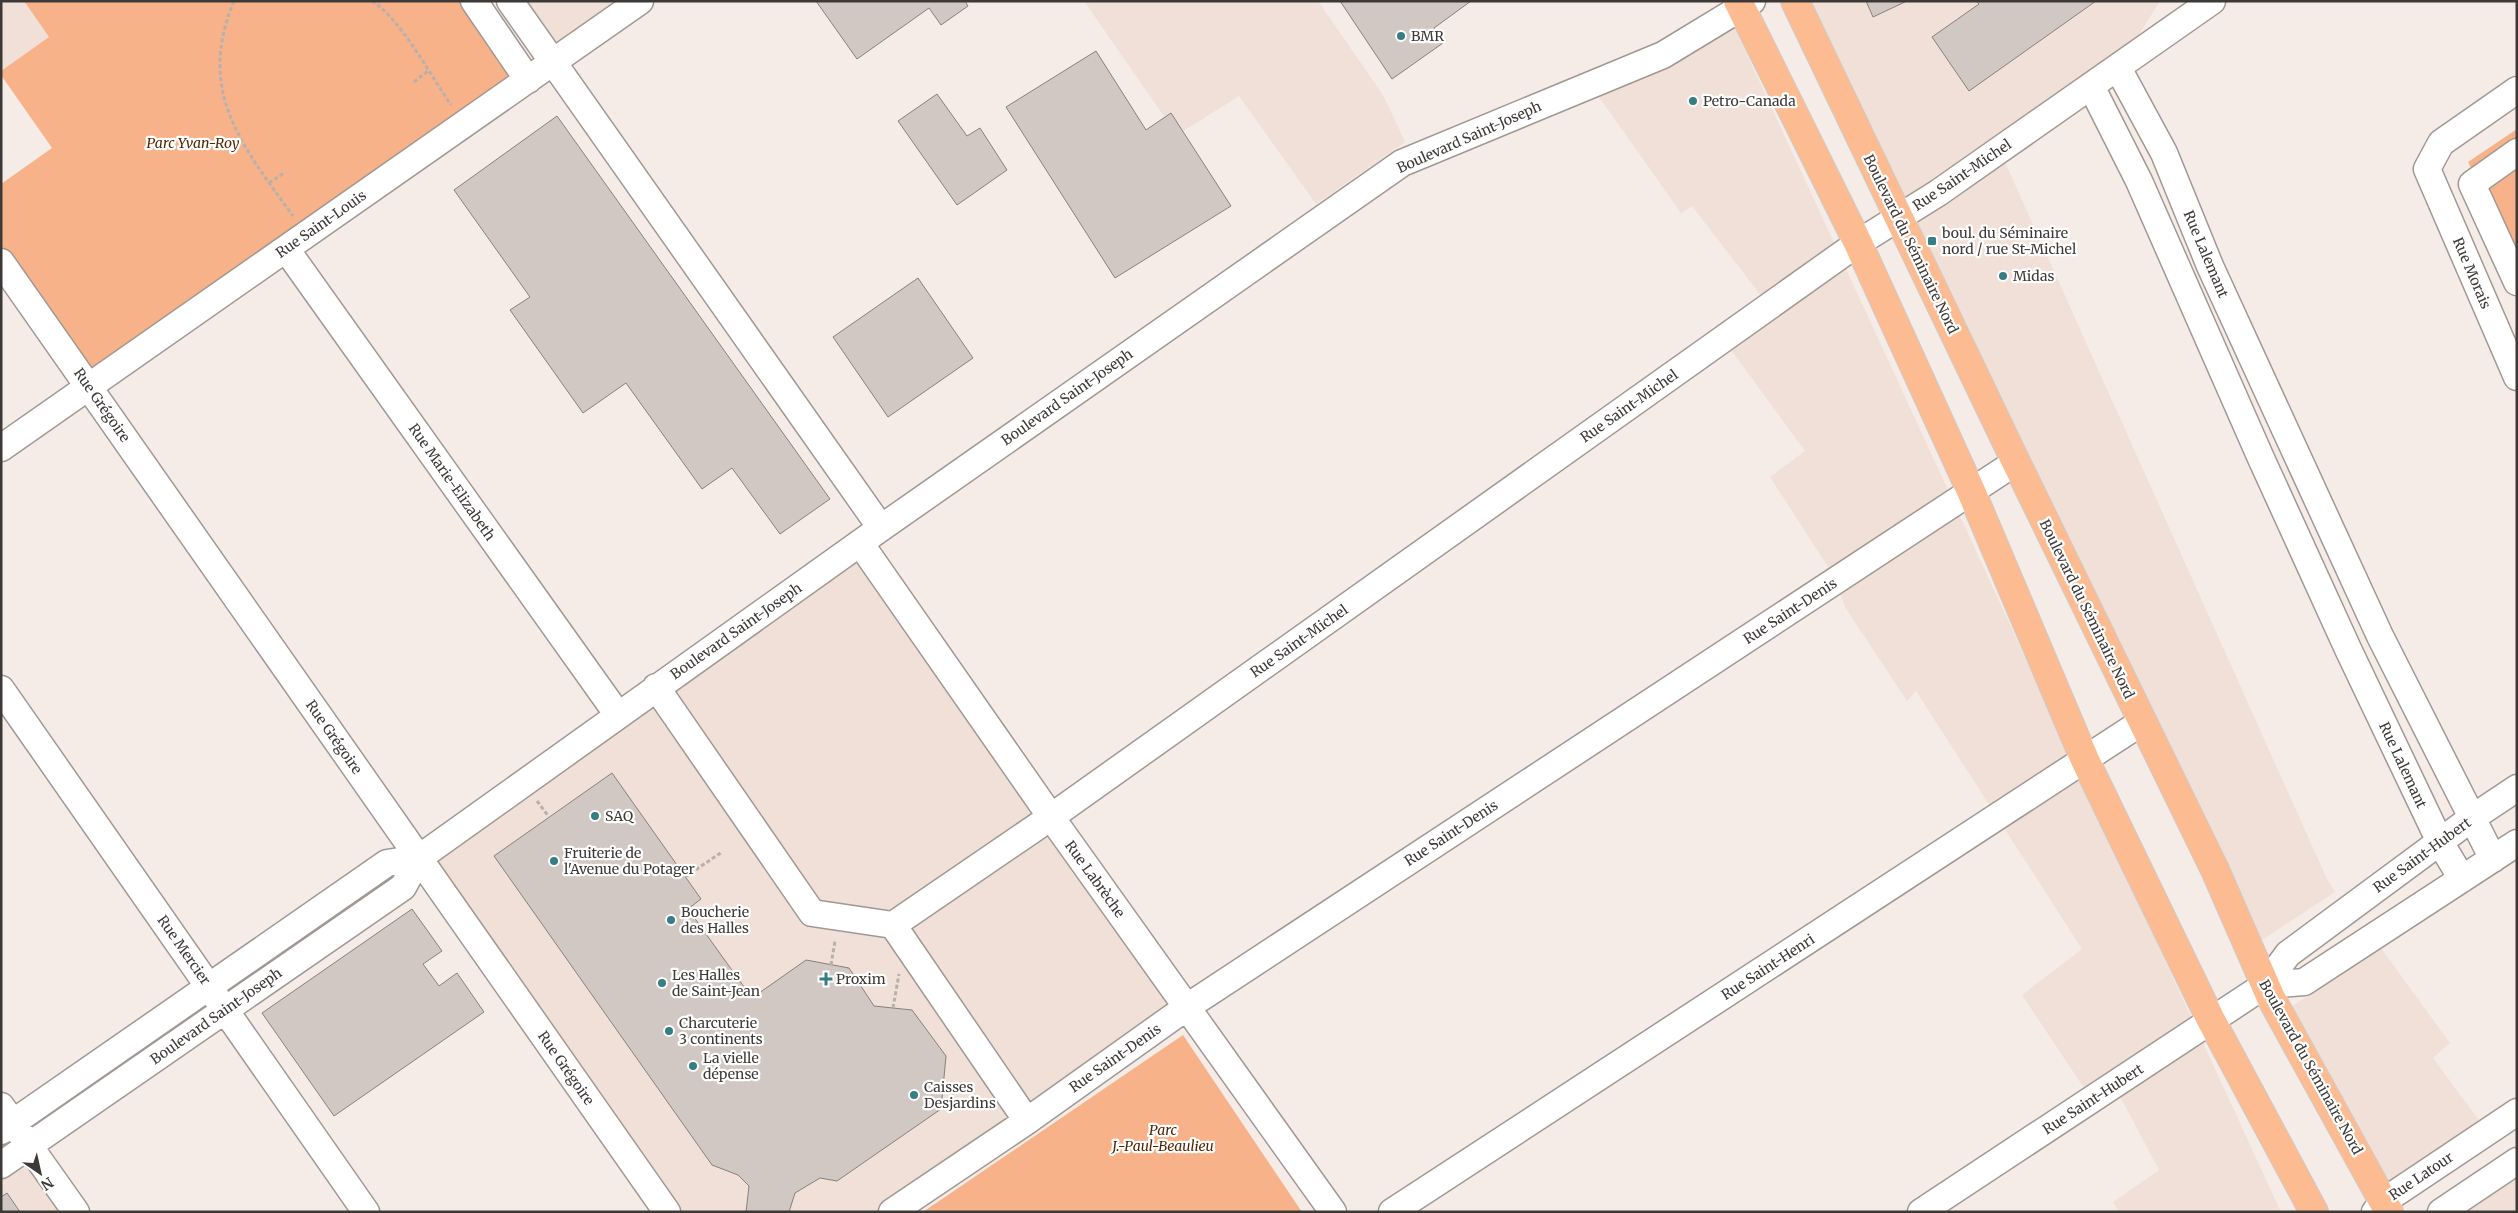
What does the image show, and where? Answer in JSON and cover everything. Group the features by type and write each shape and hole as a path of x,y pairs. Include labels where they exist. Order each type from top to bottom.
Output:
{"main road":[{"name":"Boulevard du Séminaire Nord","path":"1795,1 1898,218 2215,870 2265,985 2383,1208"},
{"path":"1744,4 1858,243 1971,491 2086,760 2211,1020 2314,1212"}],"street":[{"path":"474,1 528,80"},
{"path":"510,1 881,528"},
{"name":"Rue Saint-Louis","path":"1,448 640,1"},
{"name":"Rue Saint-Michel","path":"893,926 1050,817 1858,243 1946,188 2212,1"},
{"name":"Boulevard Saint-Joseph","path":"1,1165 403,887 419,858 656,687 1402,163 1663,55 1744,4"},
{"name":"Rue Lalemant","path":"2118,68 2164,153 2210,266 2380,636 2493,859"},
{"name":"Rue Lalemant","path":"2091,86 2139,181 2260,456 2348,649 2440,842 2462,879"},
{"path":"2517,90 2440,143 2427,169 2472,184 2517,282"},
{"path":"2472,184 2517,152"},
{"name":"Rue Morais","path":"2427,169 2517,377"},
{"name":"Rue Marie-Elizabeth","path":"296,242 618,715"},
{"name":"Rue Grégoire","path":"1,262 667,1212"},
{"path":"2260,456 2291,443"},
{"name":"Rue Saint-Denis","path":"892,1212 1027,1121 1187,1007 2016,462"},
{"name":"Rue Labrèche","path":"860,543 1050,817 1333,1212"},
{"path":"2348,649 2380,636"},
{"path":"656,687 812,913 893,926 1027,1121"},
{"name":"Rue Mercier","path":"1,689 366,1212"},
{"name":"Rue Saint-Henri","path":"1392,1212 2142,722"},
{"name":"Rue Saint-Hubert","path":"1921,1212 2265,985 2288,954 2472,818 2517,788"},
{"name":"Rue Saint-Hubert","path":"2265,985 2304,982 2517,843"},
{"name":"Boulevard Saint-Joseph","path":"5,1120 209,986 387,863 419,858"},
{"name":"Rue Latour","path":"2383,1208 2470,1143 2517,1112"},
{"path":"5,1120 29,1145 76,1212"},
{"path":"2470,1143 2492,1178"},
{"path":"2441,1212 2517,1161"}],"path":[{"path":"234,1 221,38 219,74 224,99 243,146 269,183 296,242"},
{"path":"372,1 382,8 395,22 464,124"},
{"path":"414,82 428,71"},
{"path":"269,183 284,173"},
{"path":"685,877 722,852"}],"shaded area":[{"path":"1,1 24,1 50,37 1,71"},
{"path":"525,1 624,1 558,48"},
{"path":"1084,1 1318,1 1383,95 1405,142 1316,204 1239,96 1177,135"},
{"path":"1795,1 2160,1 2118,68 2000,151 2327,879 2335,892 2262,940 2215,869"},
{"path":"1733,24 2281,1212 2119,1212 2113,1202 2159,1170 2114,1085 2092,1100 2022,995 2082,949 1916,691 1907,701 1845,607 1834,576 1770,477 1805,451 1723,339 1769,306 1692,206 1681,213 1597,94"},
{"path":"860,543 1187,1007 892,1212 667,1212 419,858"},
{"path":"2381,948 2450,1043 2433,1058 2487,1131 2384,1201 2288,1009"},
{"path":"29,1145 76,1212 1,1212 1,1165"},
{"path":"2517,1161 2517,1212 2442,1212"}],"green space":[{"name":"Parc Yvan-Roy","path":"24,1 474,1 530,82 82,390 1,271 1,184 52,148 1,75 1,71 49,37"},
{"path":"2517,129 2517,263 2468,162"},
{"name":"Parc J.-Paul-Beaulieu","path":"1183,1035 1302,1212 923,1212"}],"building":[{"path":"816,1 965,1 968,6 941,25 929,8 857,59"},
{"name":"BMR","path":"1340,1 1471,1 1434,28 1443,43 1392,79"},
{"path":"1866,1 1907,1 1873,17"},
{"path":"1976,1 2096,1 1969,91 1932,37 1979,4"},
{"path":"1096,51 1146,130 1171,113 1231,206 1115,278 1006,107"},
{"path":"937,94 967,136 980,128 1007,170 957,205 898,121"},
{"path":"557,116 830,499 780,534 732,468 702,489 626,383 583,413 510,310 530,297 454,190"},
{"path":"918,278 973,358 888,417 833,337"},
{"name":"Les Halles de Saint-Jean","path":"612,773 701,899 688,909 752,998 806,960 849,968 874,1006 912,1010 946,1056 941,1109 837,1181 820,1178 795,1193 789,1212 746,1212 749,1186 738,1175 712,1165 494,856"},
{"path":"412,909 442,951 423,964 439,986 457,973 484,1012 334,1116 262,1013"},
{"path":"7,1193 20,1212 1,1212 1,1197"}],"place":[{"name":"BMR","path":"1401,36"},
{"name":"Petro-Canada","path":"1693,101"},
{"name":"boul. du Séminaire nord / rue St-Michel","path":"1932,241"},
{"name":"Midas","path":"2003,276"},
{"name":"SAQ","path":"595,816"},
{"name":"Fruiterie de l'Avenue du Potager","path":"554,861"},
{"name":"Boucherie des Halles","path":"671,920"},
{"name":"Proxim","path":"826,979"},
{"name":"Les Halles de Saint-Jean","path":"662,983"},
{"name":"Charcuterie 3 continents","path":"669,1031"},
{"name":"La vielle dépense","path":"693,1066"},
{"name":"Caisses Desjardins","path":"914,1095"}]}
